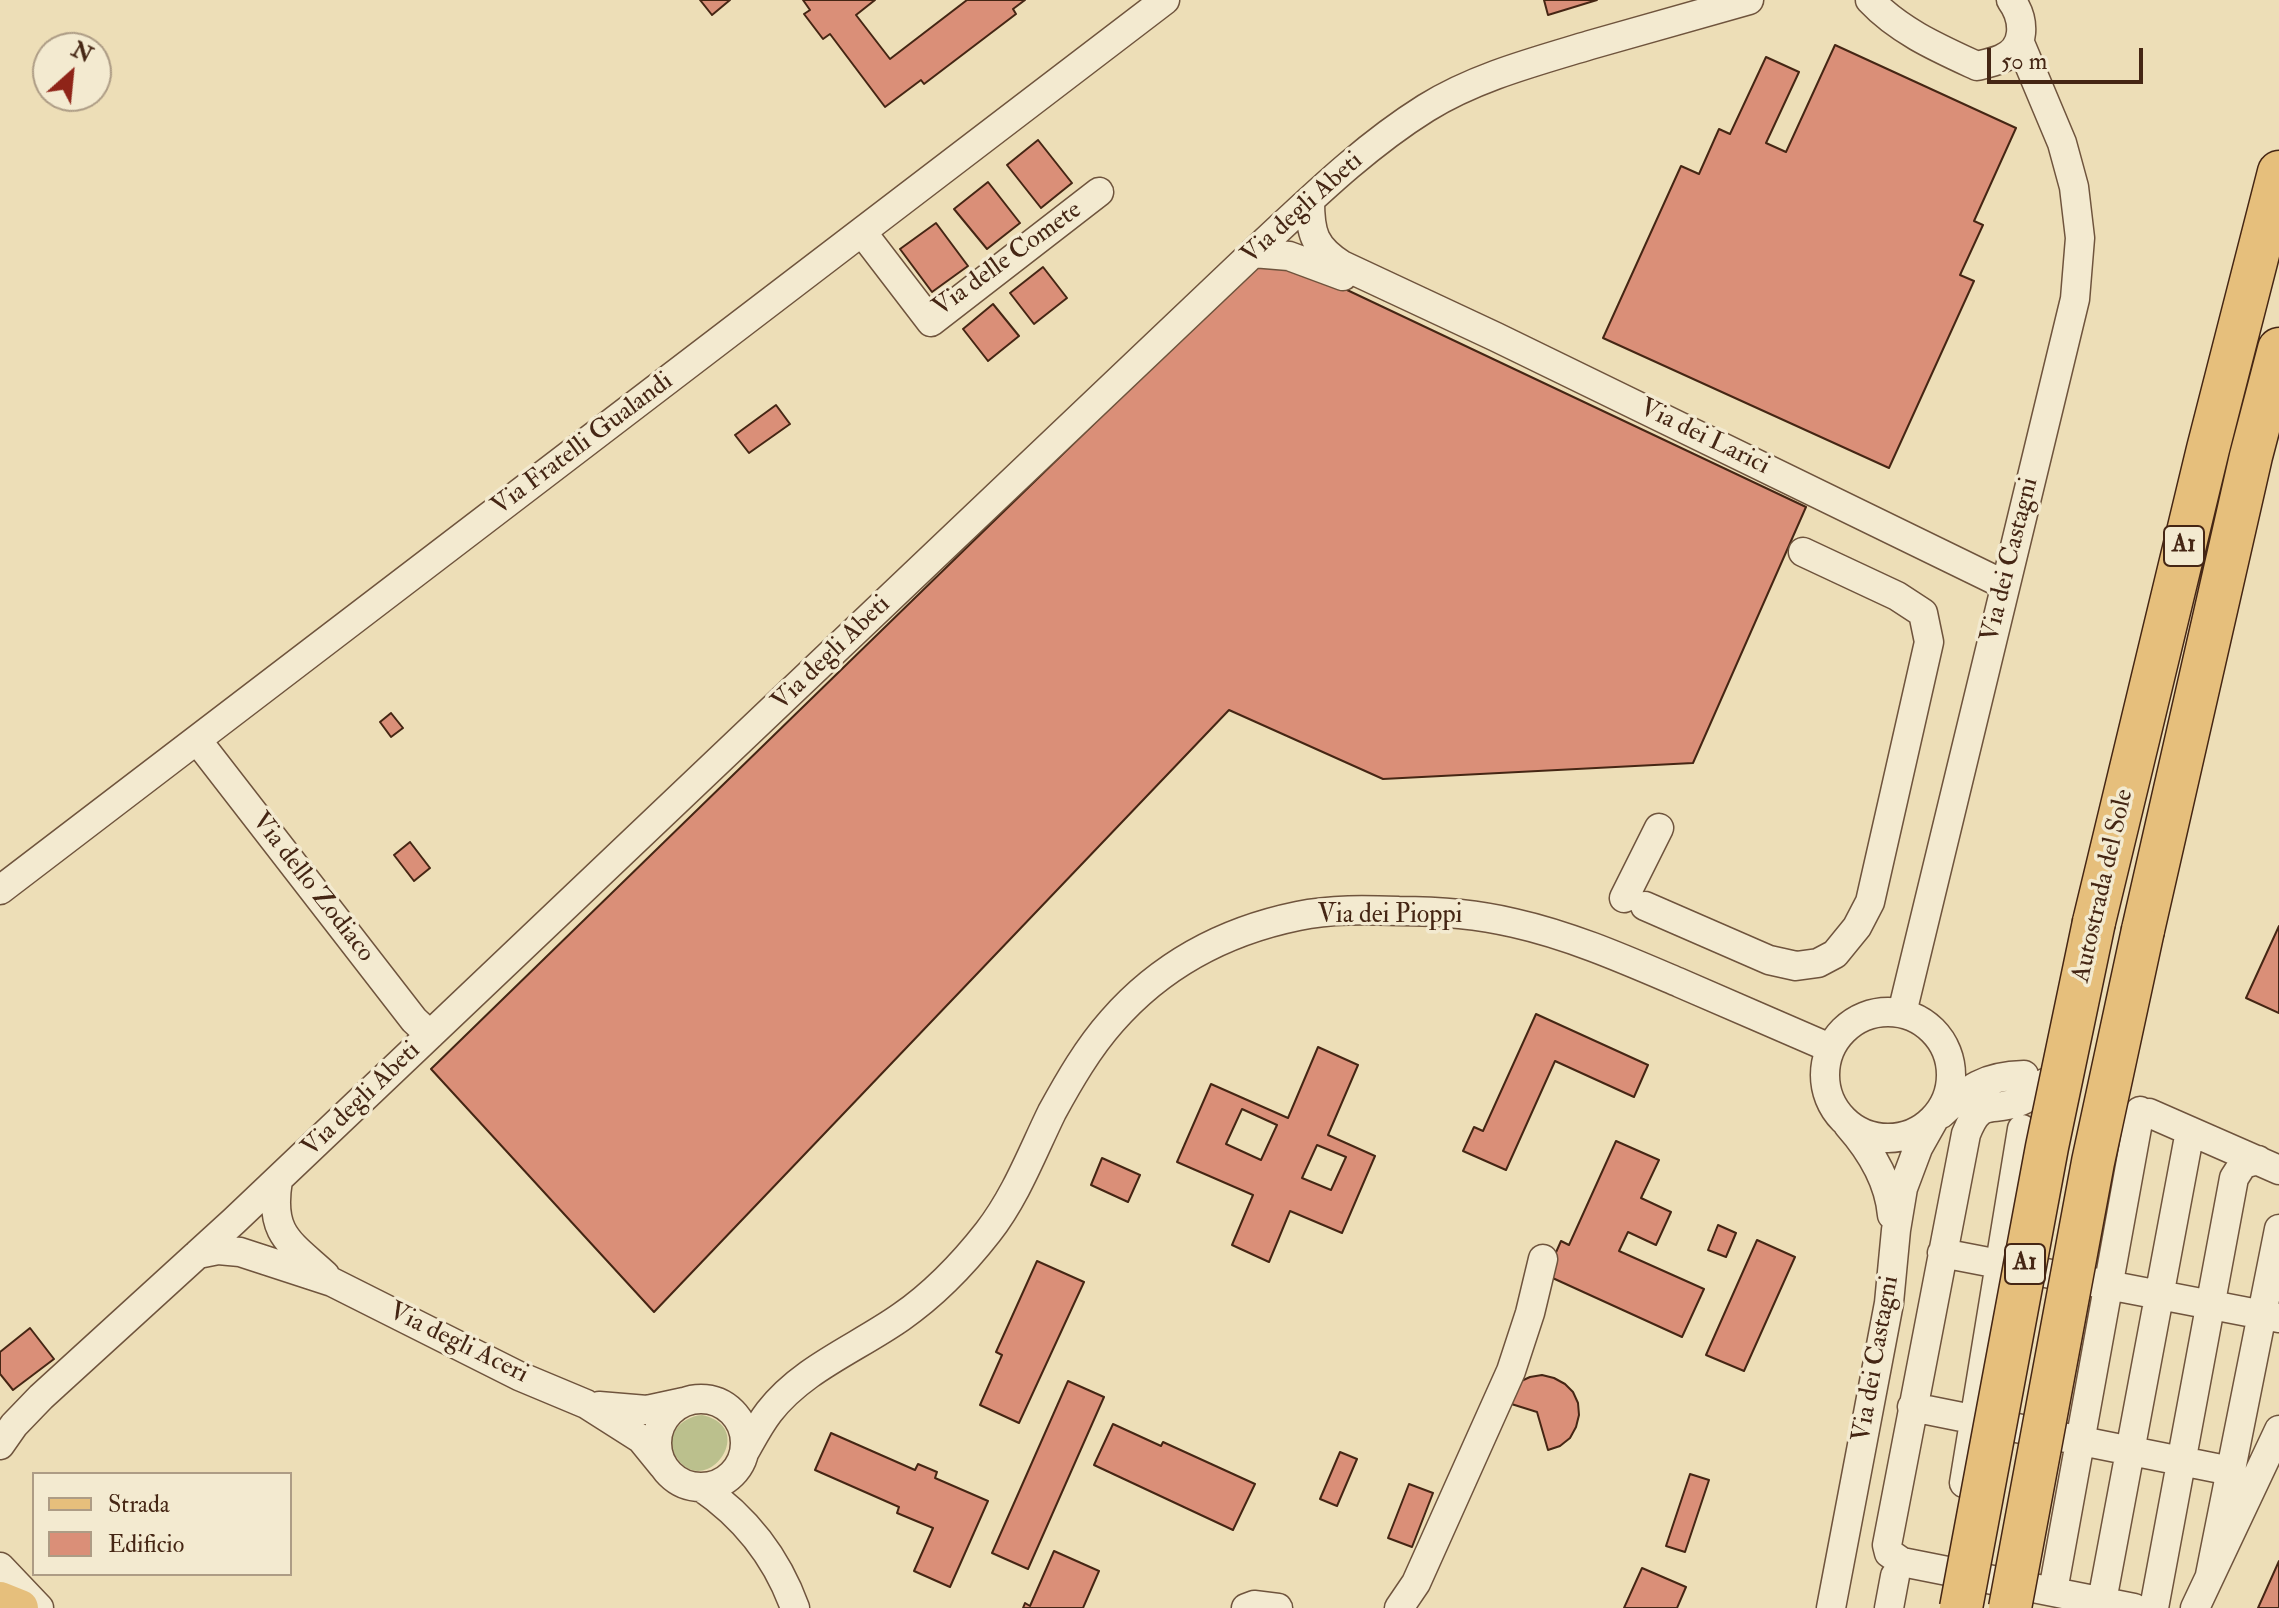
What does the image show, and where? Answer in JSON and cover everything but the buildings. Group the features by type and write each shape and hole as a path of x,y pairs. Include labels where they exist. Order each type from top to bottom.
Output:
{"highway":[{"name":"Autostrada del Sole","path":"1955,1589 2094,922 2204,464 2279,172"},
{"name":"Autostrada del Sole","path":"2010,1608 2093,1162 2251,456 2279,349"}],"main road":[{"path":"0,1600 20,1608"}],"street":[{"name":"Via Fratelli Gualandi","path":"0,890 1165,0"},
{"name":"Via degli Abeti","path":"0,1445 26,1411 278,1180 1253,253 1390,132 1428,107 1470,86 1548,58 1749,0"},
{"name":"Via dei Castagni","path":"1870,0 1884,15 1928,44 2018,84 2046,108"},
{"name":"Via dei Castagni","path":"1831,1608 1889,1303 1903,1188 1918,1148 1950,1089 1949,1059 1943,1044 1933,1030 1902,1013 2075,299 2080,238 2074,187 2062,143 2020,43 2020,17 2011,0"},
{"path":"1977,66 2005,58 2020,43"},
{"name":"Via delle Comete","path":"862,232 931,322 1099,192"},
{"path":"1294,216 1292,239 1299,251 1315,266"},
{"name":"Via dei Larici","path":"1294,216 1310,223 1320,248 1342,265 2005,585"},
{"name":"Via dei Larici","path":"1253,253 1289,256 1402,293"},
{"path":"1659,828 1635,902 1769,960 1796,966 1818,963 1835,954 1857,927 1870,902 1929,642 1923,613 1897,596 1803,552"},
{"name":"Via dello Zodiaco","path":"197,740 414,1020 430,1035"},
{"name":"Via dei Pioppi","path":"797,1383 904,1315 926,1298 969,1254 1006,1205 1053,1111 1083,1060 1111,1022 1144,988 1177,963 1214,943 1257,928 1298,916 1348,910 1456,913 1514,923 1622,958 1830,1048"},
{"path":"1895,1249 1891,1206 1882,1176 1869,1150 1831,1103 1825,1085 1825,1066 1830,1048 1843,1030 1860,1018 1881,1012 1902,1013"},
{"path":"1842,1119 1859,1131 1879,1137 1900,1137 1933,1120 1972,1087 1993,1078 2034,1079 2020,1102 1995,1105 1983,1109 1974,1117 1963,1145 1887,1545 1889,1553 1902,1562 1955,1589 2053,1591 2134,1608"},
{"path":"2053,1591 2109,1284 2145,1112 2268,1165"},
{"path":"1955,1589 1974,1419 2022,1129"},
{"path":"2102,1601 2190,1131"},
{"path":"2154,1608 2234,1178 2243,1164 2268,1165"},
{"name":"Via degli Aceri","path":"278,1180 275,1208 280,1230 332,1282"},
{"path":"234,1221 310,1261"},
{"path":"2210,1575 2231,1471 2271,1316 2279,1229"},
{"name":"Via degli Aceri","path":"198,1254 218,1250 240,1252 332,1282 519,1376 586,1404 641,1439 663,1466"},
{"path":"1942,1253 2271,1316"},
{"path":"1399,1608 1416,1583 1508,1379 1530,1313 1543,1259"},
{"path":"795,1608 763,1545 745,1494 743,1457 745,1440 736,1415 714,1401 692,1400 671,1410 661,1422 657,1437 657,1452 663,1466 673,1477 686,1485 714,1485 735,1472 743,1457 769,1412 797,1383"},
{"name":"Via degli Aceri","path":"586,1404 647,1410 692,1400 744,1401 797,1383"},
{"path":"1912,1407 2231,1471"},
{"path":"2195,1608 2279,1430"},
{"path":"701,1487 733,1512 763,1545"},
{"path":"0,1567 39,1608"},
{"path":"1889,1608 1895,1576"},
{"path":"1246,1608 1254,1605 1278,1608"}],"green space":[{"path":"702,1415 719,1422 726,1433 727,1445 722,1457 713,1466 701,1471 688,1469 677,1458 671,1443 680,1424"}]}
